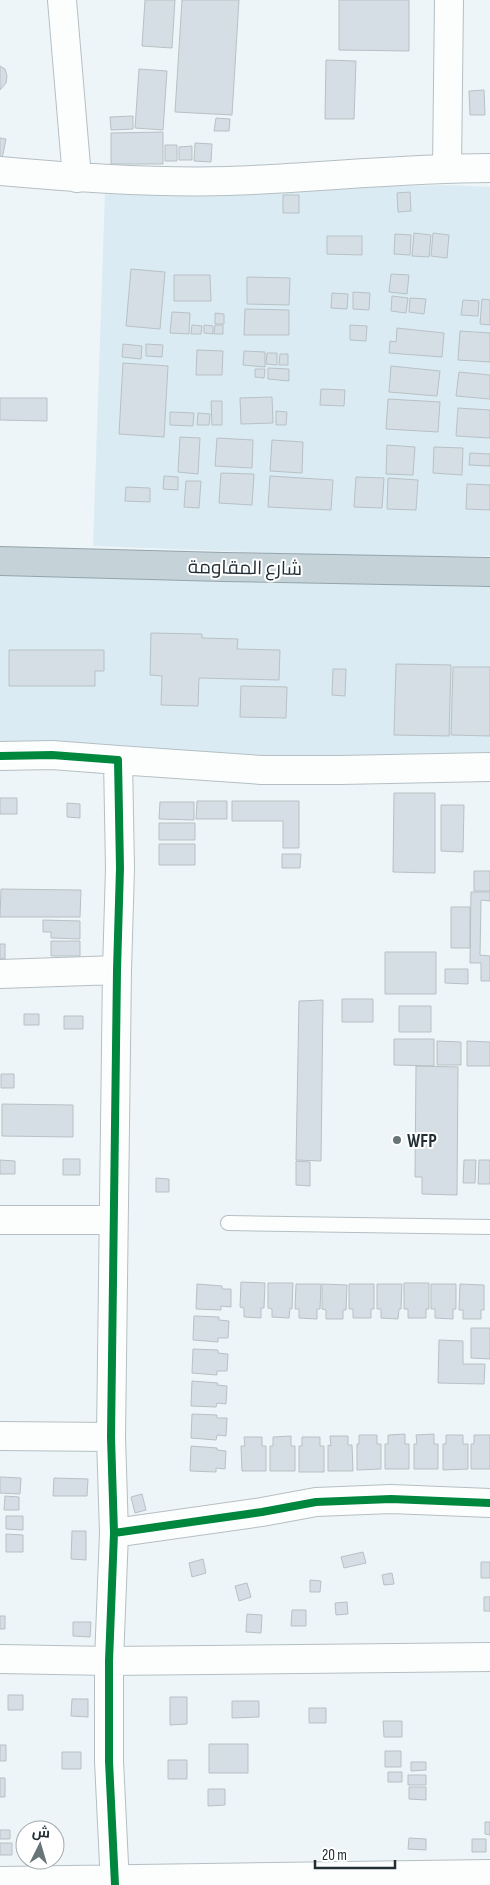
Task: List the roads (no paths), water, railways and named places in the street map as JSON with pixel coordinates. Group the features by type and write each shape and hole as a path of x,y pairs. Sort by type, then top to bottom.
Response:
{"highway":[{"name":"شارع المقاومة","path":"0,561 490,572"}],"street":[{"path":"62,0 77,178"},
{"path":"447,168 449,0"},
{"path":"0,171 149,182 294,179 447,168 490,168"},
{"path":"0,756 52,755 262,770 490,767"},
{"path":"115,1883 109,1761 109,1661 114,1533 111,1438 120,868 118,760"},
{"path":"0,974 117,970"},
{"path":"0,1220 113,1220"},
{"path":"0,1436 111,1438"},
{"path":"114,1533 262,1512 316,1502 391,1500 490,1503"},
{"path":"0,1659 109,1661 490,1657"},
{"path":"0,1881 115,1883 490,1874"}],"lane":[{"path":"228,1223 490,1227"}],"place":[{"name":"WFP","path":"397,1140"}]}
